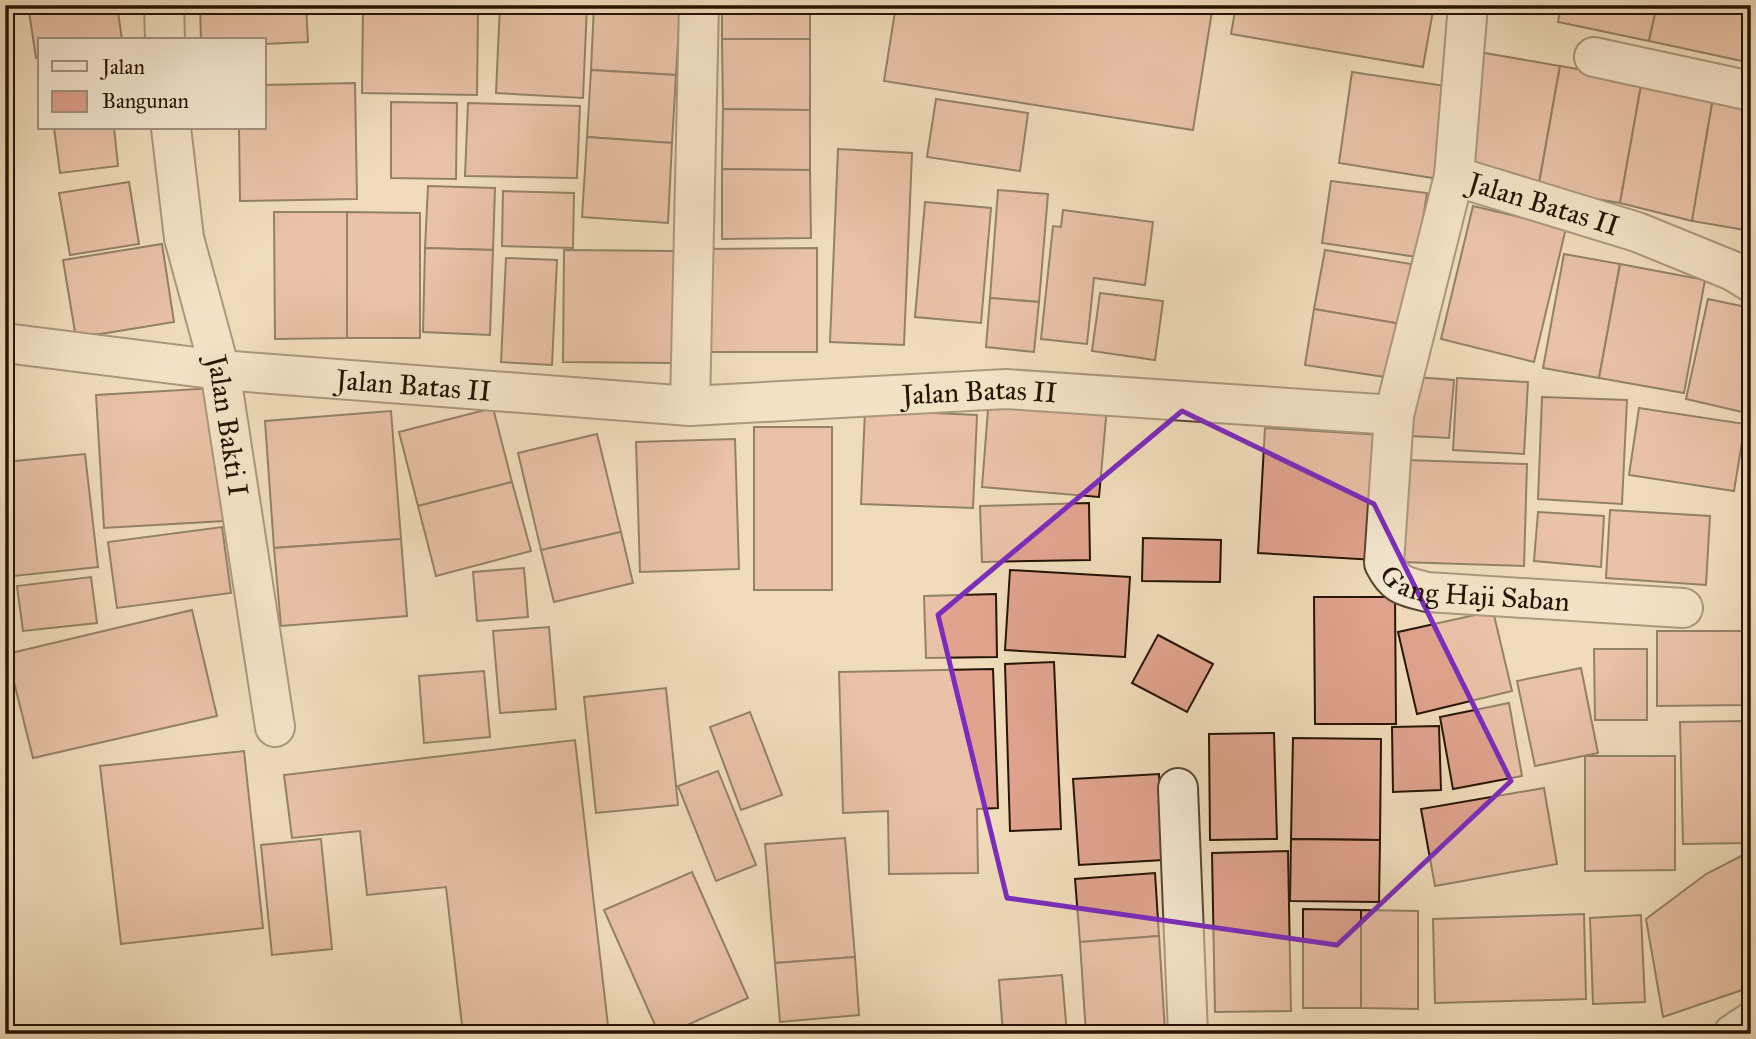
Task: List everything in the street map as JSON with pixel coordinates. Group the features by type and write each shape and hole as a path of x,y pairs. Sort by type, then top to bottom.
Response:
{"street":[{"path":"164,5 165,38"},
{"path":"690,406 699,5"},
{"path":"1454,176 1468,5"},
{"path":"1594,57 1751,91"},
{"name":"Jalan Bakti I","path":"171,130 184,238 220,370 275,727"},
{"name":"Jalan Batas II","path":"5,343 220,370 690,406 1006,389 1394,415 1454,176 1637,232 1734,271 1751,282"},
{"name":"Gang Haji Saban","path":"1394,415 1384,563 1391,578 1407,587 1427,592 1683,608"},
{"path":"1178,788 1188,1034"},
{"path":"1733,1034 1751,1021"}],"highlighted area":[{"path":"1182,411 1374,504 1511,781 1337,945 1007,898 938,615"}],"building":[{"path":"28,5 117,5 122,38 38,38 36,58"},
{"path":"200,5 306,5 308,42 266,44 266,38 201,38"},
{"path":"500,5 587,5 583,98 496,93"},
{"path":"594,5 680,10 676,75 591,70"},
{"path":"598,5 680,5 680,10"},
{"path":"722,5 810,5 810,39 722,39"},
{"path":"896,5 1213,5 1193,130 884,81"},
{"path":"1236,5 1434,5 1423,67 1231,34"},
{"path":"1561,5 1657,5 1649,41 1558,22"},
{"path":"1657,5 1751,5 1751,63 1649,41"},
{"path":"363,7 478,9 477,95 362,93"},
{"path":"722,39 810,39 810,110 723,109"},
{"path":"1479,52 1560,66 1538,189 1458,175"},
{"path":"1560,66 1642,80 1620,203 1538,189"},
{"path":"591,70 676,75 672,143 587,137"},
{"path":"1352,72 1452,87 1439,179 1339,163"},
{"path":"1642,80 1713,98 1692,221 1620,203"},
{"path":"355,83 357,199 240,201 239,130 266,130 266,85"},
{"path":"1713,98 1751,104 1751,231 1692,221"},
{"path":"936,99 1028,113 1020,171 927,157"},
{"path":"391,102 457,103 456,179 391,178"},
{"path":"468,103 580,106 577,178 465,176"},
{"path":"723,109 810,110 810,170 722,169"},
{"path":"54,130 114,130 118,166 60,173"},
{"path":"587,137 672,143 668,223 582,217"},
{"path":"838,149 912,153 904,345 830,342"},
{"path":"722,169 810,170 811,238 722,239"},
{"path":"1331,181 1427,193 1417,257 1322,243"},
{"path":"129,182 139,244 70,255 59,193"},
{"path":"428,186 495,188 493,250 425,248"},
{"path":"998,190 1048,194 1039,302 990,298"},
{"path":"503,191 574,193 573,248 502,246"},
{"path":"925,202 991,208 981,323 915,317"},
{"path":"1473,206 1566,228 1534,362 1441,339"},
{"path":"1063,210 1153,222 1145,285 1094,278 1087,344 1041,339 1053,226 1061,227"},
{"path":"274,212 347,212 347,338 275,339"},
{"path":"347,212 420,213 420,338 347,338"},
{"path":"162,244 174,322 76,338 63,260"},
{"path":"425,248 493,250 490,335 423,332"},
{"path":"817,248 817,352 701,352 700,249"},
{"path":"564,250 674,251 673,363 563,362"},
{"path":"1325,250 1411,264 1401,324 1314,309"},
{"path":"1564,254 1620,264 1599,378 1543,368"},
{"path":"506,258 557,260 552,365 501,362"},
{"path":"1620,264 1705,280 1684,393 1599,378"},
{"path":"1100,293 1163,301 1155,360 1092,351"},
{"path":"990,298 1039,302 1034,352 986,347"},
{"path":"1708,299 1751,308 1751,414 1686,399"},
{"path":"1314,309 1401,324 1392,378 1305,365"},
{"path":"1416,377 1454,380 1449,438 1412,436"},
{"path":"1457,378 1528,382 1524,454 1453,450"},
{"path":"216,388 224,521 104,528 96,395"},
{"path":"989,397 1107,406 1099,497 982,487"},
{"path":"1542,397 1627,400 1622,504 1538,499"},
{"path":"493,408 512,482 418,506 399,432"},
{"path":"1639,408 1745,424 1734,491 1629,475"},
{"path":"865,410 977,415 973,508 861,504"},
{"path":"391,411 401,539 274,548 265,421"},
{"path":"754,427 832,427 832,590 754,590"},
{"path":"1265,428 1383,435 1375,560 1258,553"},
{"path":"597,434 621,532 541,550 518,453"},
{"path":"735,439 739,569 640,572 636,442"},
{"path":"85,454 98,567 14,576 5,495 5,462"},
{"path":"1405,460 1527,464 1524,566 1401,562"},
{"path":"1751,464 1751,498 1743,497"},
{"path":"512,482 531,551 436,576 418,506"},
{"path":"1089,503 1090,560 982,562 980,506"},
{"path":"1610,510 1710,516 1706,585 1606,578"},
{"path":"1538,512 1604,516 1601,567 1534,561"},
{"path":"222,527 231,593 117,608 108,542"},
{"path":"621,532 633,583 554,602 541,550"},
{"path":"1143,538 1221,540 1220,582 1142,581"},
{"path":"401,539 407,616 281,626 274,548"},
{"path":"524,568 528,617 477,621 473,572"},
{"path":"1010,570 1130,577 1125,657 1005,650"},
{"path":"91,577 97,623 23,631 17,586"},
{"path":"996,594 997,657 926,658 924,596"},
{"path":"1314,597 1395,597 1396,724 1315,724"},
{"path":"192,610 217,716 33,758 7,654"},
{"path":"1493,611 1512,691 1417,714 1398,632"},
{"path":"549,627 556,709 500,713 493,631"},
{"path":"1657,631 1746,631 1746,705 1657,706"},
{"path":"1158,635 1213,664 1187,712 1132,683"},
{"path":"1594,649 1647,649 1647,720 1595,720"},
{"path":"1054,662 1061,829 1010,831 1005,664"},
{"path":"1581,668 1598,753 1535,766 1517,681"},
{"path":"993,669 998,808 977,809 978,873 889,874 888,811 843,813 839,672"},
{"path":"484,671 490,737 424,743 419,676"},
{"path":"666,688 678,805 596,813 584,697"},
{"path":"1509,703 1522,776 1453,789 1440,717"},
{"path":"750,712 782,795 741,810 710,727"},
{"path":"1745,721 1747,843 1683,844 1680,722"},
{"path":"1439,726 1441,790 1393,792 1392,727"},
{"path":"1274,733 1277,839 1210,840 1209,734"},
{"path":"1293,738 1381,739 1380,840 1291,839"},
{"path":"575,740 609,1034 463,1034 446,887 367,895 360,831 292,838 284,775"},
{"path":"244,751 263,928 121,944 100,766"},
{"path":"1585,756 1675,756 1675,870 1585,871"},
{"path":"718,771 756,865 716,881 678,786"},
{"path":"1159,774 1163,860 1079,865 1073,779"},
{"path":"1544,788 1557,864 1435,886 1421,809"},
{"path":"845,838 855,957 775,963 765,844"},
{"path":"321,839 332,949 272,955 261,845"},
{"path":"1291,839 1380,840 1379,902 1290,901"},
{"path":"1288,851 1291,1011 1215,1012 1212,853"},
{"path":"1751,851 1751,987 1663,1017 1646,919 1706,874"},
{"path":"692,872 748,998 667,1034 659,1034 604,910"},
{"path":"1155,873 1159,936 1080,942 1075,879"},
{"path":"5,902 14,950 5,952"},
{"path":"1303,909 1361,910 1361,1008 1303,1008"},
{"path":"1361,910 1418,911 1418,1009 1361,1008"},
{"path":"1584,914 1586,999 1435,1003 1433,919"},
{"path":"1641,915 1645,1002 1593,1004 1590,918"},
{"path":"1159,936 1165,1031 1086,1034 1080,942"},
{"path":"855,957 859,1015 780,1022 775,963"},
{"path":"1062,975 1067,1034 1003,1034 999,980"}]}
